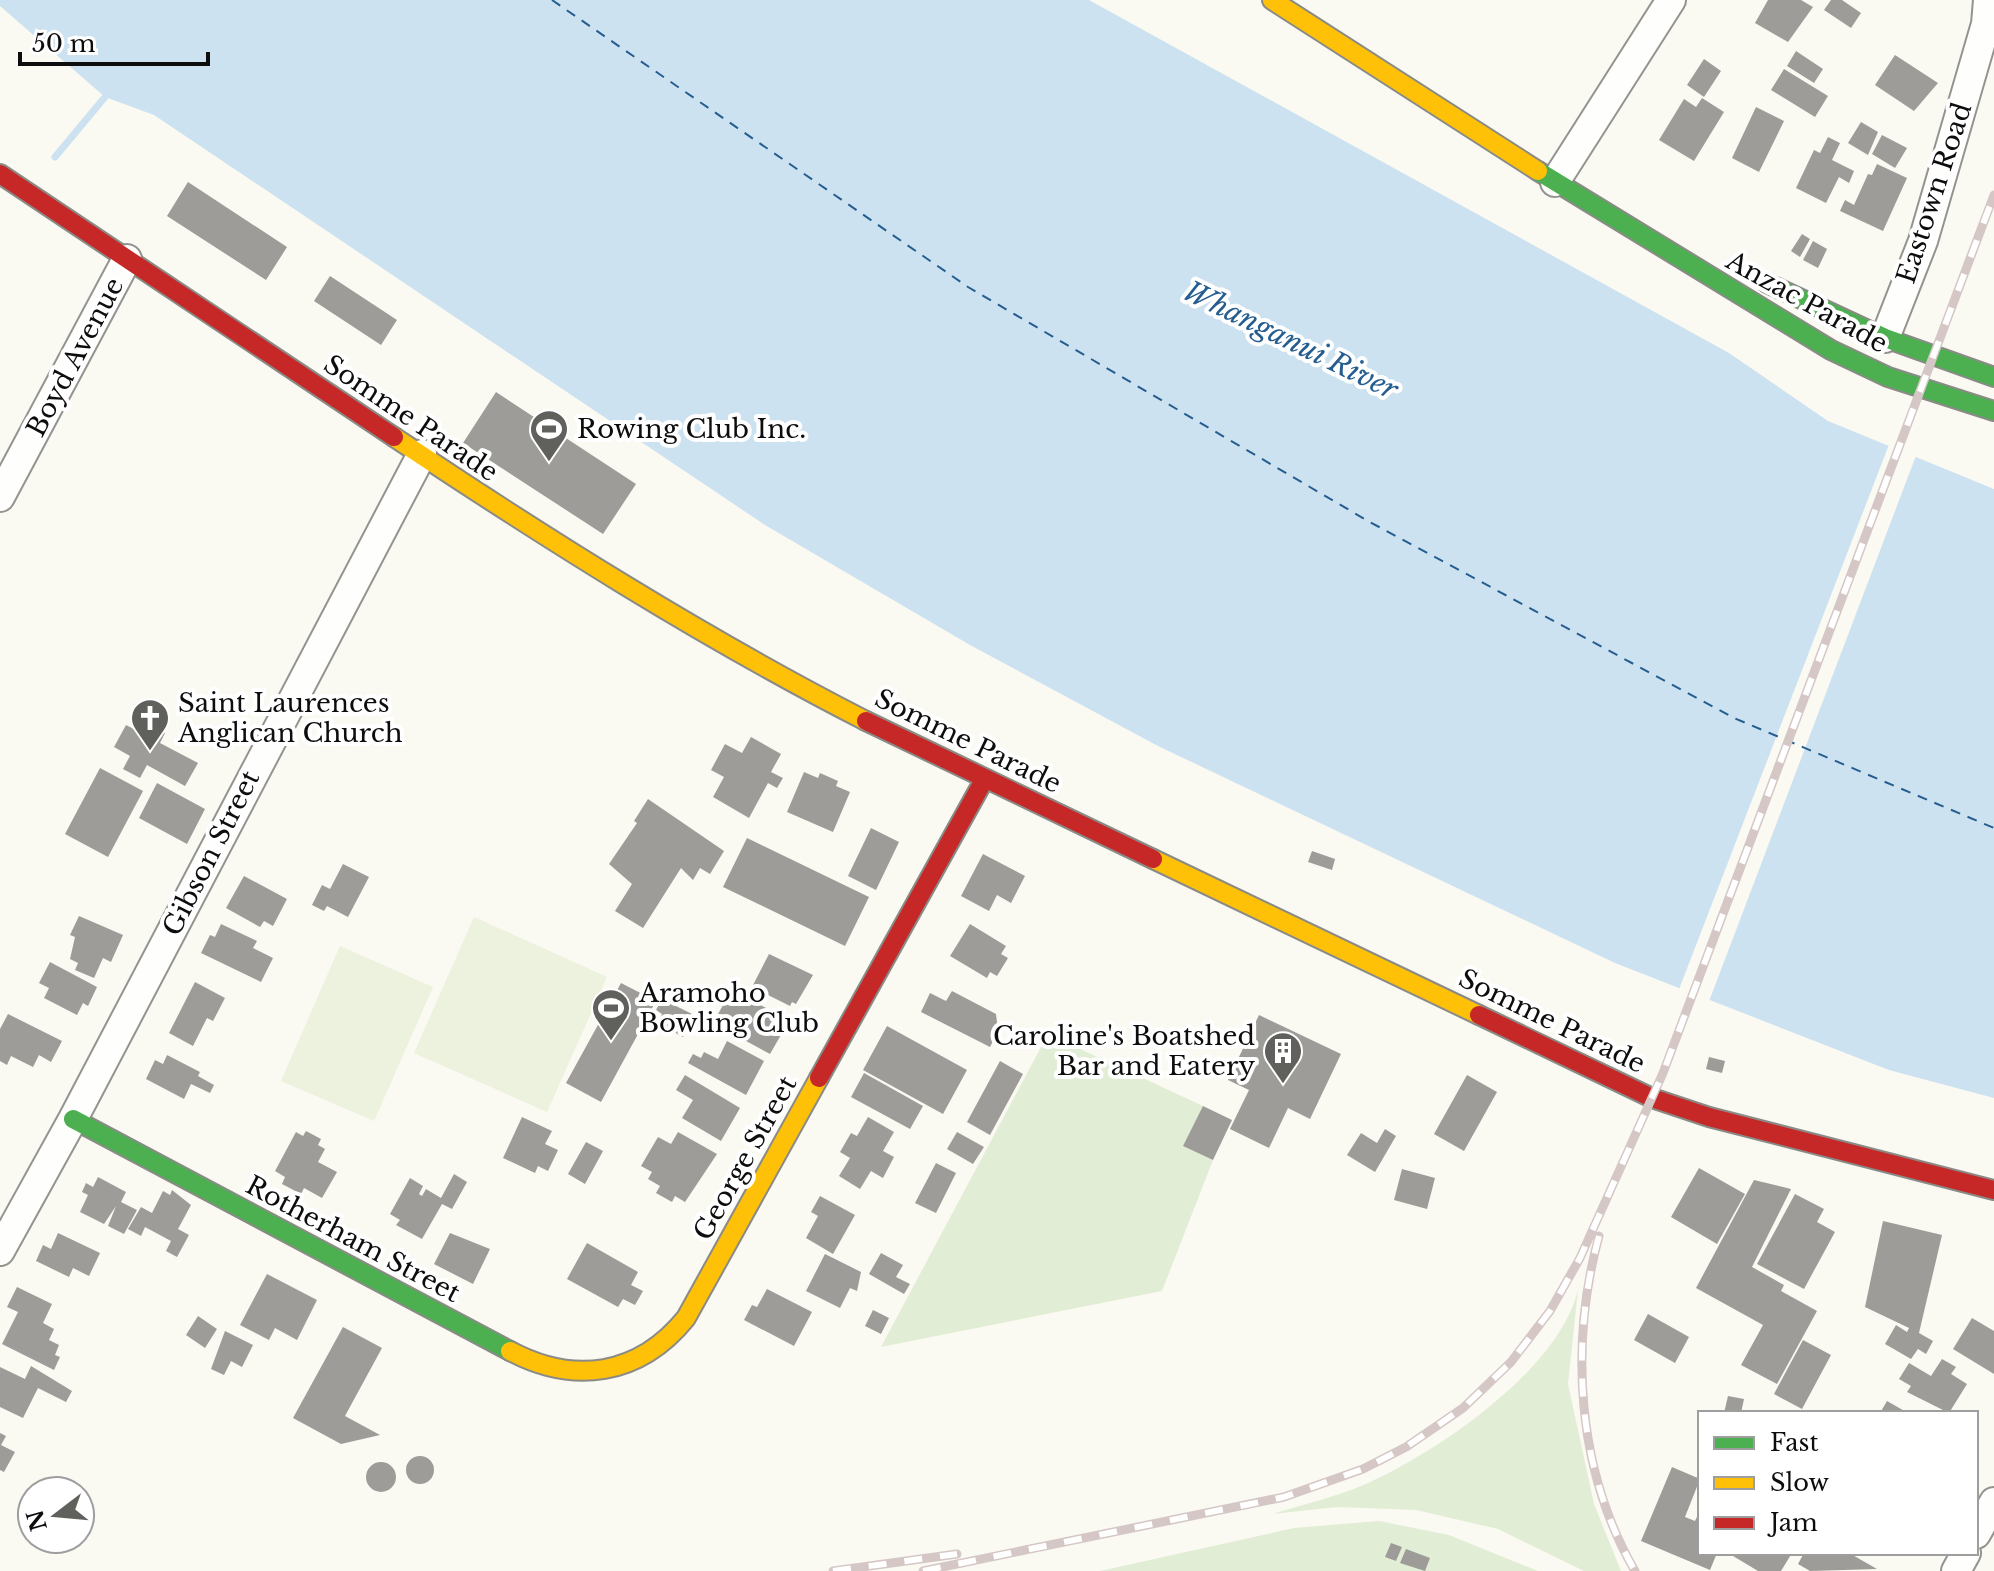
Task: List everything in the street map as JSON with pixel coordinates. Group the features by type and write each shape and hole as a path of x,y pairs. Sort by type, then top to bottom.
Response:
{"main road":[{"name":"Anzac Parade","path":"1272,0 1555,182 1608,211 1831,350 1888,377 1994,411"},
{"name":"Somme Parade","path":"0,174 616,582 743,655 984,780 1652,1098 1709,1117 1994,1190"},
{"name":"Anzac Parade","path":"1608,211 1728,265"},
{"name":"Anzac Parade","path":"1756,278 1885,338 1994,377"},
{"name":"George Street","path":"619,1365 659,1349 686,1318 984,780"},
{"name":"Rotherham Street","path":"73,1119 522,1359 560,1371 619,1365"}],"street":[{"path":"1555,182 1671,0"},
{"name":"Eastown Road","path":"1885,338 1923,241 1986,24 1988,0"},
{"name":"Boyd Avenue","path":"0,497 127,259"},
{"name":"Gibson Street","path":"0,1251 73,1119 422,454"},
{"path":"1978,1530 1994,1502"}],"green space":[{"path":"474,917 607,977 547,1112 414,1053"},
{"path":"340,946 433,987 374,1121 281,1081"},
{"path":"1048,1034 1203,1106 1184,1146 1213,1160 1162,1291 881,1347"},
{"path":"1578,1289 1568,1384 1594,1504 1621,1571 1584,1571 1498,1529 1416,1510 1337,1507 1273,1514 1366,1484 1395,1470 1460,1429 1493,1404 1548,1348 1567,1319"},
{"path":"1379,1521 1449,1535 1538,1571 1100,1571 1294,1528"}],"water":[{"name":"Whanganui River","path":"0,0 1089,0 1729,353 1828,421 1994,489 1994,1098 1889,1070 1615,963 1158,746 970,645 765,525 154,115 105,97 0,6"}],"pier":[{"path":"1890,442 1917,453 1708,1004 1678,992"}],"building":[{"path":"1768,0 1801,0 1813,7 1788,42 1755,23"},
{"path":"1831,0 1842,0 1861,13 1851,28 1824,10"},
{"path":"1796,51 1823,69 1814,83 1787,66"},
{"path":"1895,55 1938,83 1914,111 1875,85"},
{"path":"1704,59 1721,71 1704,97 1687,85"},
{"path":"1784,69 1828,96 1815,117 1771,90"},
{"path":"1702,98 1724,112 1694,161 1659,140 1684,99 1696,107"},
{"path":"1756,107 1784,121 1759,172 1732,158"},
{"path":"1861,122 1878,132 1868,155 1848,143"},
{"path":"1882,135 1907,148 1895,168 1872,154"},
{"path":"1828,137 1840,143 1832,160 1854,171 1849,183 1839,177 1826,203 1796,188 1814,150 1820,153"},
{"path":"1877,164 1907,178 1883,231 1840,211 1845,200 1854,205 1868,174 1872,175"},
{"path":"188,182 287,247 266,280 167,216"},
{"path":"1802,234 1810,239 1800,257 1791,251"},
{"path":"1813,241 1827,249 1818,268 1803,260"},
{"path":"330,276 397,320 381,345 314,301"},
{"name":"Rowing Club Inc.","path":"496,392 636,484 603,534 463,443"},
{"name":"Saint Laurences Anglican Church","path":"149,724 165,733 160,743 198,763 185,786 147,765 140,778 123,769 130,756 114,747 126,725 144,734"},
{"path":"751,737 781,754 771,772 783,778 777,788 768,783 749,818 713,797 724,777 711,770 725,744 742,753"},
{"path":"100,768 143,791 108,857 65,834"},
{"path":"804,772 818,778 820,773 838,781 836,786 850,792 833,832 787,812"},
{"path":"157,783 205,809 187,844 139,818"},
{"path":"648,799 724,851 710,874 700,868 693,880 681,868 643,928 615,911 632,884 609,864 637,823 634,821"},
{"path":"871,828 899,842 876,890 848,876"},
{"path":"747,838 869,897 845,946 723,887"},
{"path":"1312,851 1335,859 1332,870 1308,862"},
{"path":"983,854 1025,876 1011,903 997,895 989,911 961,896"},
{"path":"343,864 369,877 348,917 327,906 324,911 312,905 322,885 330,889"},
{"path":"244,876 287,899 273,926 264,921 260,927 226,908"},
{"path":"79,916 123,935 111,962 103,958 94,978 75,970 78,963 70,959 75,937 70,935"},
{"path":"221,924 257,941 253,948 273,958 261,982 201,953 210,935 215,937"},
{"path":"970,924 1006,946 1001,954 1008,958 997,976 990,972 987,978 950,956"},
{"path":"769,954 813,975 796,1004 792,1002 790,1006 752,987"},
{"path":"50,962 97,987 88,1006 83,1003 77,1015 44,998 49,988 39,983"},
{"path":"195,982 225,998 213,1021 207,1018 193,1046 169,1033"},
{"name":"Aramoho Bowling Club","path":"621,983 656,1001 601,1102 566,1083"},
{"path":"732,989 789,1021 770,1054 713,1023"},
{"path":"952,991 996,1014 998,1031 990,1047 921,1012 930,993 946,1001"},
{"path":"662,999 694,1015 683,1037 658,1023 662,1014 656,1010"},
{"path":"8,1014 62,1041 51,1062 39,1055 33,1067 11,1056 7,1065 0,1061 0,1029"},
{"name":"Caroline's Boatshed Bar and Eatery","path":"1259,1015 1341,1054 1310,1119 1288,1108 1269,1148 1230,1129 1249,1090 1228,1080"},
{"path":"887,1026 967,1070 943,1114 863,1070"},
{"path":"727,1041 764,1061 746,1095 688,1063 693,1054 701,1058 704,1052 718,1059"},
{"path":"167,1055 200,1072 198,1076 214,1085 210,1093 191,1084 184,1099 146,1079 155,1060 163,1064"},
{"path":"1709,1057 1725,1061 1722,1073 1706,1069"},
{"path":"1000,1061 1023,1074 990,1135 967,1122"},
{"path":"864,1073 923,1106 910,1129 851,1097"},
{"path":"685,1075 740,1108 721,1141 682,1118 693,1100 676,1090"},
{"path":"1467,1075 1497,1092 1464,1151 1434,1134"},
{"path":"1203,1106 1232,1120 1213,1160 1183,1146"},
{"path":"522,1117 552,1131 545,1144 558,1150 548,1171 538,1166 535,1173 503,1158"},
{"path":"868,1117 894,1132 883,1151 894,1157 883,1178 871,1171 860,1189 839,1176 850,1158 840,1152 851,1133 857,1136"},
{"path":"1385,1129 1396,1136 1375,1172 1347,1155 1361,1133 1377,1143"},
{"path":"306,1131 321,1139 318,1145 325,1149 318,1162 337,1172 322,1198 304,1188 301,1194 282,1184 285,1177 275,1171 296,1132 303,1136"},
{"path":"678,1132 717,1154 685,1202 675,1196 672,1202 656,1193 660,1186 648,1179 652,1172 641,1166 658,1137 671,1144"},
{"path":"957,1132 984,1147 973,1164 947,1149"},
{"path":"586,1142 603,1151 585,1184 568,1174"},
{"path":"936,1163 956,1173 936,1213 915,1203"},
{"path":"1699,1168 1745,1194 1717,1244 1671,1217"},
{"path":"1402,1169 1435,1178 1427,1209 1394,1200"},
{"path":"454,1174 467,1182 452,1209 442,1204 422,1239 396,1225 400,1220 390,1214 410,1178 423,1186 419,1194 422,1196 426,1189 441,1198"},
{"path":"98,1177 126,1192 121,1202 137,1210 124,1234 108,1226 116,1206 104,1224 80,1212 88,1195 82,1192 86,1183 93,1187"},
{"path":"1754,1180 1791,1189 1752,1267 1784,1285 1781,1291 1817,1311 1777,1384 1741,1365 1763,1325 1696,1288"},
{"path":"172,1190 191,1205 178,1229 189,1235 177,1257 166,1251 171,1241 145,1227 141,1236 128,1229 141,1207 152,1213 163,1191 170,1195"},
{"path":"1795,1194 1824,1209 1817,1222 1835,1232 1804,1289 1757,1264"},
{"path":"820,1196 855,1215 833,1254 806,1238 818,1216 811,1212"},
{"path":"1883,1221 1942,1235 1919,1333 1933,1341 1926,1354 1918,1349 1911,1359 1885,1344 1896,1325 1907,1332 1909,1328 1865,1307"},
{"path":"58,1233 100,1253 89,1276 73,1268 69,1277 36,1261 43,1245 51,1249"},
{"path":"450,1233 490,1249 473,1284 434,1264"},
{"path":"587,1243 638,1272 631,1285 643,1291 635,1305 623,1299 618,1307 567,1279"},
{"path":"881,1253 903,1265 896,1277 910,1284 904,1294 869,1274"},
{"path":"825,1254 861,1272 857,1291 850,1288 840,1308 806,1291"},
{"path":"267,1274 317,1300 297,1340 275,1328 269,1340 240,1325"},
{"path":"17,1287 52,1304 43,1323 54,1329 49,1340 59,1345 55,1355 60,1357 54,1370 2,1344 18,1312 7,1307"},
{"path":"767,1289 812,1312 794,1346 744,1320 752,1305 757,1307"},
{"path":"873,1310 889,1318 881,1334 865,1326"},
{"path":"1648,1314 1689,1337 1675,1363 1634,1340"},
{"path":"198,1316 217,1329 205,1348 186,1335"},
{"path":"1972,1318 1994,1331 1994,1374 1953,1349"},
{"path":"343,1327 382,1348 345,1416 380,1435 341,1444 293,1418"},
{"path":"225,1331 253,1345 242,1367 231,1361 224,1375 211,1369"},
{"path":"1803,1340 1831,1355 1802,1409 1774,1394"},
{"path":"1942,1359 1956,1367 1951,1374 1967,1384 1950,1411 1907,1392 1911,1386 1899,1379 1909,1363 1931,1376"},
{"path":"31,1366 72,1391 66,1402 38,1388 23,1418 0,1407 0,1367 25,1379"},
{"path":"1728,1396 1744,1399 1741,1411 1724,1411"},
{"path":"1887,1401 1904,1411 1881,1411"},
{"path":"0,1433 6,1436 1,1445 15,1452 4,1472 0,1470"},
{"path":"420,1456 430,1460 434,1470 430,1480 420,1484 410,1480 406,1470 410,1460"},
{"path":"381,1462 391,1467 396,1477 391,1487 381,1492 371,1487 366,1477 371,1467"},
{"path":"1672,1467 1698,1478 1685,1517 1695,1521 1698,1514 1698,1555 1716,1555 1710,1570 1641,1541"},
{"path":"1391,1543 1402,1547 1396,1561 1385,1557"},
{"path":"1406,1549 1430,1558 1425,1571 1400,1563"},
{"path":"1731,1555 1791,1555 1781,1571 1758,1571"},
{"path":"1803,1555 1852,1555 1877,1569 1810,1571 1798,1564"}],"waterway":[{"path":"55,157 105,97"}],"ferry route":[{"path":"552,0 968,287 1368,521 1734,718 1994,828"}],"railway":[{"path":"923,1571 1284,1497 1363,1469 1406,1447 1463,1408 1511,1362 1550,1311 1580,1258 1663,1073 1994,195"},
{"path":"1599,1236 1584,1321 1584,1407 1590,1450 1601,1492 1635,1571"},
{"path":"833,1571 957,1554"}],"traffic: fast":[{"path":"1538,171 1831,350 1888,377 1994,411"},
{"path":"1767,283 1885,338 1994,377"},
{"path":"73,1119 510,1351"}],"traffic: slow":[{"path":"1272,0 1538,171"},
{"path":"394,437 626,586 745,656 866,721"},
{"path":"1153,859 1479,1015"},
{"path":"510,1351 558,1368 581,1371 604,1369 627,1363 668,1337 686,1318 819,1078"}],"traffic: jam":[{"path":"0,174 394,437"},
{"path":"866,721 1153,859"},
{"path":"819,1078 984,780"},
{"path":"1479,1015 1652,1098 1709,1117 1994,1190"}],"place":[{"name":"Rowing Club Inc.","path":"549,463"},
{"name":"Saint Laurences Anglican Church","path":"150,752"},
{"name":"Aramoho Bowling Club","path":"611,1042"},
{"name":"Caroline's Boatshed Bar and Eatery","path":"1283,1085"}]}
